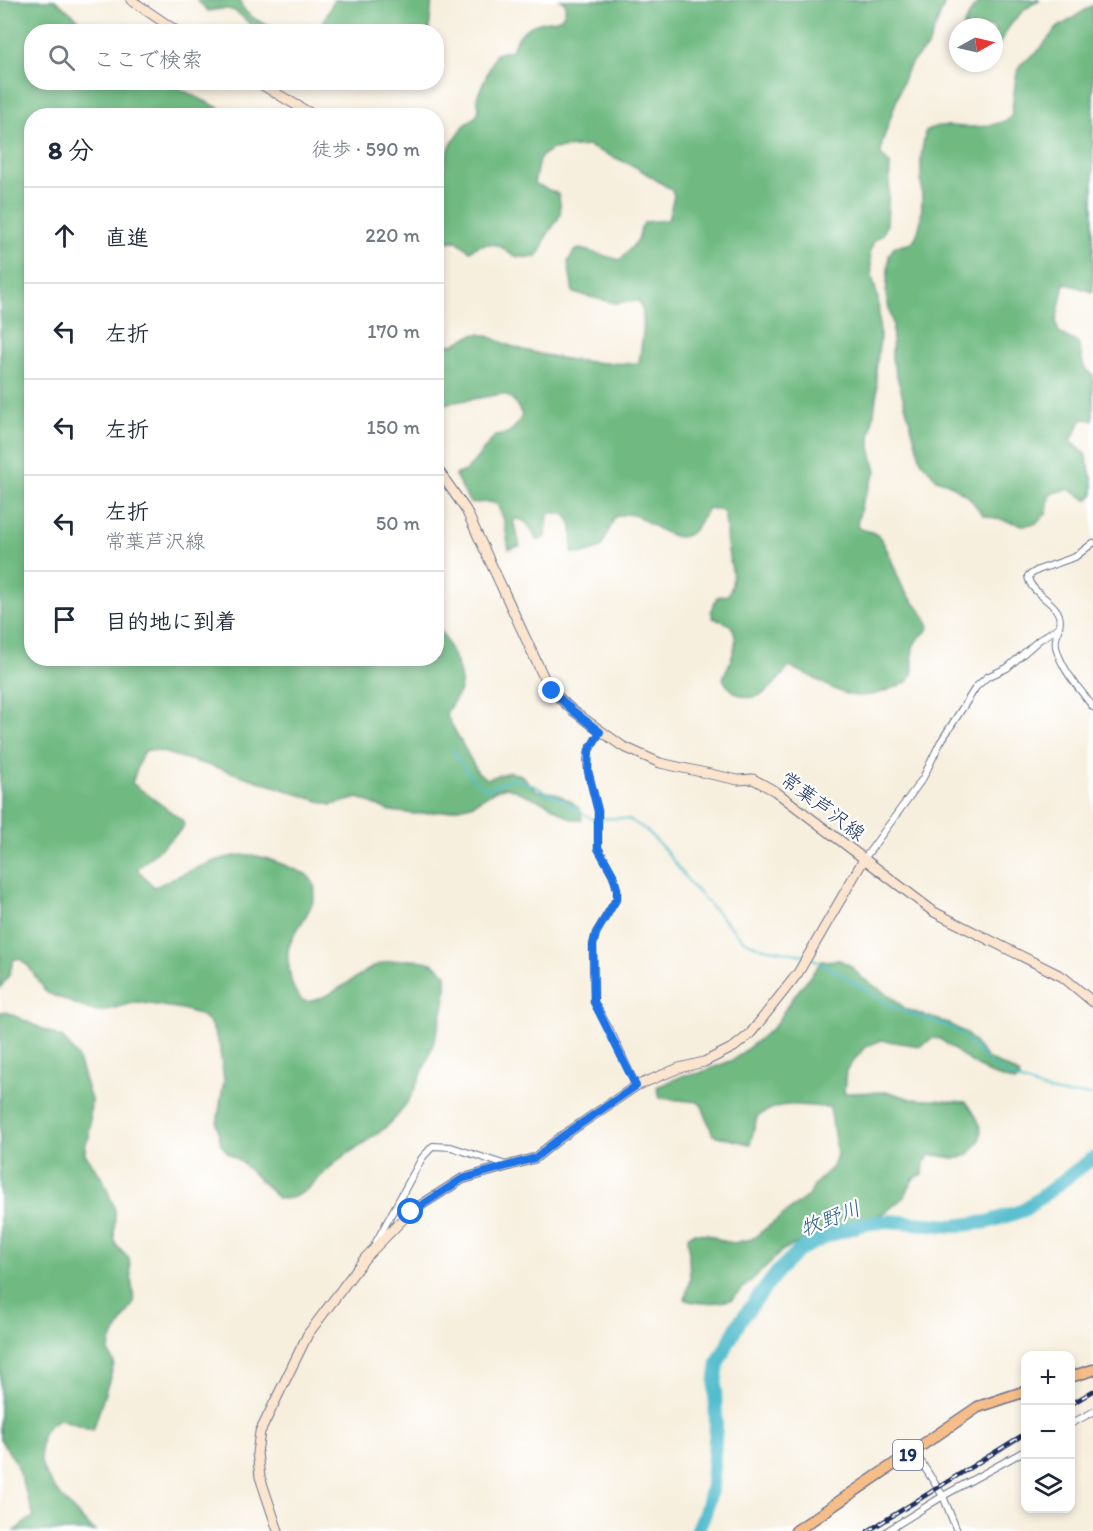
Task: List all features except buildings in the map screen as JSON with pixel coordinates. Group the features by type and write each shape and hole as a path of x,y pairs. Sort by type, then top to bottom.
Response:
{"main road":[{"path":"131,0 166,24"},
{"path":"271,90 301,108"},
{"name":"常葉芦沢線","path":"446,478 478,533 545,680 563,702 600,732 622,746 660,763 738,780 753,779 775,791 934,912 1063,976 1089,991 1093,1002"},
{"path":"278,1531 260,1477 257,1453 260,1432 308,1334 370,1252 411,1212 462,1179 535,1158 636,1086 704,1062 734,1047 750,1034 798,973 864,859"},
{"path":"1075,1376 1093,1370"},
{"name":"19","path":"796,1531 978,1407 1021,1393"}],"street":[{"path":"1093,543 1075,557 1038,570 1028,576 1029,583 1057,611 1061,622 1055,644 1060,659 1093,707"},
{"path":"864,859 923,778 940,743 976,687 987,677 1007,668 1039,640 1059,627"},
{"path":"600,732 589,750 588,771 598,811 598,848 613,875 617,898 596,933 593,945 594,1002 636,1086"},
{"path":"370,1252 422,1158 433,1146 451,1147 507,1165"},
{"path":"1075,1422 1093,1412"},
{"path":"914,1451 943,1496 957,1531"},
{"path":"887,1531 943,1496 1021,1453"}],"green space":[{"path":"0,0 55,0 85,24 24,24 24,90 182,90 219,108 24,108 24,666 444,666 444,638 461,679 459,693 446,714 478,773 487,779 509,772 521,775 537,791 554,793 571,801 580,809 582,820 571,819 546,803 507,787 496,790 471,805 447,811 415,814 390,811 359,798 331,805 222,769 158,751 147,750 142,754 132,783 182,820 184,825 137,869 154,887 218,860 245,855 263,857 282,864 306,874 313,883 315,892 313,902 290,942 288,951 291,981 301,999 316,1000 377,965 390,961 425,961 435,965 446,974 443,1008 432,1048 406,1104 383,1130 342,1158 309,1188 294,1197 278,1198 221,1145 217,1124 224,1080 219,1044 210,1023 201,1015 182,1009 137,1002 103,1011 90,1010 47,993 29,967 20,959 14,959 9,975 0,988"},
{"path":"197,0 240,0 250,16 265,24 250,24 231,10 208,11"},
{"path":"334,0 432,0 430,24 325,24"},
{"path":"560,0 946,0 928,46 912,62 906,72 882,143 881,155 890,164 887,224 883,234 874,241 870,251 872,276 878,299 880,339 876,371 877,393 870,438 876,472 862,502 857,525 860,529 874,533 881,539 903,588 925,616 929,627 914,644 911,677 904,683 872,695 858,696 836,690 789,667 766,692 759,696 752,698 744,696 728,686 723,678 735,645 734,632 731,626 713,618 711,610 717,597 728,595 732,582 723,511 708,508 694,530 683,536 674,536 664,532 635,516 625,514 615,517 601,548 584,554 572,553 570,522 563,514 552,512 548,515 545,537 537,541 525,522 518,519 513,520 520,546 509,549 504,520 497,504 470,503 455,475 467,470 495,436 512,430 522,415 512,399 502,394 444,404 444,343 453,345 468,336 479,334 514,347 560,358 592,362 639,363 643,315 639,301 615,303 573,293 568,262 574,251 580,249 620,260 638,240 645,222 668,220 674,196 672,190 636,167 588,146 552,149 543,155 539,160 534,183 558,194 560,212 536,257 515,256 499,246 490,244 481,245 470,251 457,241 444,242 446,158 450,146 464,126 477,115 479,109 477,97 496,54 512,50 517,38 530,27 562,17 566,4"},
{"path":"982,0 1040,0 1018,16 1003,37 1003,18 968,18 973,8"},
{"path":"1093,5 1093,292 1064,283 1056,322 1059,333 1078,343 1084,367 1093,375 1093,420 1082,419 1071,441 1085,454 1093,482 1093,495 1087,500 1069,489 1053,493 1049,496 1047,513 1035,524 1023,525 983,515 968,496 937,479 921,461 892,359 893,325 886,296 889,255 895,246 913,241 920,224 921,157 925,132 942,126 987,126 1003,122 1011,117 1016,77 1020,65 1038,51 1057,28"},
{"path":"839,960 850,965 862,978 896,1000 905,1009 945,1022 966,1033 987,1058 1019,1074 1020,1079 1014,1082 990,1074 940,1039 934,1038 920,1046 881,1040 865,1047 846,1070 844,1093 889,1092 911,1099 966,1102 974,1112 981,1130 978,1142 971,1151 961,1157 930,1155 924,1163 923,1174 913,1179 905,1196 887,1211 867,1221 834,1227 783,1250 731,1300 702,1303 685,1299 690,1279 688,1236 694,1233 707,1234 734,1243 752,1239 809,1195 815,1184 833,1167 837,1154 830,1107 784,1105 775,1107 757,1117 750,1144 713,1135 702,1106 698,1102 660,1098 657,1087 685,1075 697,1074 733,1060 774,1027 791,1000 822,961"},
{"path":"0,1012 6,1012 63,1038 77,1056 91,1100 89,1138 85,1143 85,1154 103,1179 115,1210 114,1239 116,1245 129,1259 134,1302 110,1342 109,1353 114,1363 93,1430 60,1419 45,1430 41,1442 41,1461 48,1479 80,1518 95,1531 14,1531 34,1516 15,1461 0,1439"}],"waterway":[{"path":"452,749 467,772 487,789 511,779 524,781 561,799 592,819 630,820 646,830 665,850 692,886 743,940 759,947 804,955"},
{"path":"809,957 896,1008 956,1031 988,1062 1008,1075 1057,1093 1093,1095"},
{"name":"牧野川","path":"697,1531 705,1513 712,1486 716,1424 715,1386 718,1362 740,1321 779,1270 801,1249 830,1235 863,1224 888,1221 953,1226 988,1222 1024,1210 1093,1158"}],"railway":[{"path":"1075,1402 1093,1391"},
{"path":"868,1531 1021,1436"}],"route":[{"path":"411,1212 462,1179 535,1158 636,1086 594,1002 593,945 601,922 617,898 613,875 598,848 598,811 588,771 589,750 600,732 552,691"}]}
